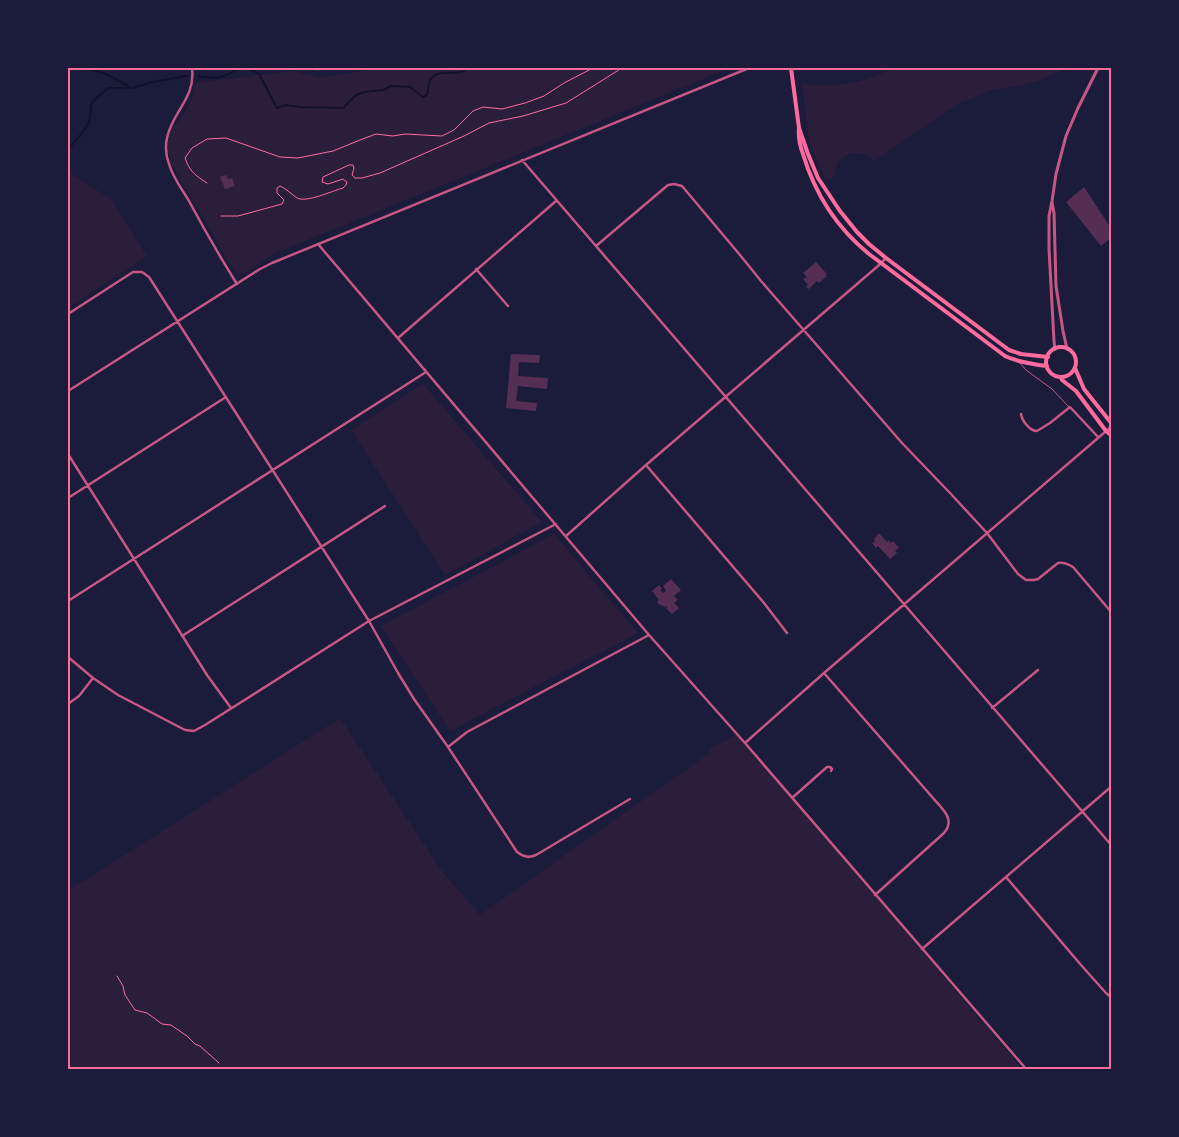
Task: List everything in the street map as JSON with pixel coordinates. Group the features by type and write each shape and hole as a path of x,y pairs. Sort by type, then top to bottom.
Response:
{"highway":[{"path":"791,68 800,128 816,174 835,205 866,242 1009,350 1021,354 1048,357"},
{"path":"800,128 801,149 819,194 835,219 849,236 881,263 1002,354 1018,361 1047,366"},
{"path":"1075,368 1069,375 1055,376 1047,366 1048,357 1055,349 1068,349 1072,352 1075,357 1075,368 1084,389 1112,425"},
{"path":"1061,377 1062,380 1074,389 1106,431 1112,436"}],"street":[{"path":"192,68 190,92 170,127 167,138 168,162 201,224 237,284"},
{"path":"308,68 332,68"},
{"path":"68,391 272,262 749,68"},
{"path":"1055,349 1049,216 1056,174 1066,136 1098,68"},
{"path":"522,160 1112,846"},
{"path":"596,246 665,188 672,184 678,184 803,331 902,443 987,533 1022,578 1034,580 1042,576 1054,565 1062,562 1066,563 1073,567 1112,613"},
{"path":"398,338 556,200"},
{"path":"1052,201 1056,286 1068,349"},
{"path":"318,244 650,635 1027,1070"},
{"path":"566,536 646,464 886,258"},
{"path":"476,269 508,306"},
{"path":"68,314 133,272 142,272 148,277 322,546 369,621 414,699 517,852 526,857 536,855 630,799"},
{"path":"68,602 427,372"},
{"path":"68,498 226,397"},
{"path":"1021,414 1031,429 1037,431 1070,407 1098,437"},
{"path":"745,743 1112,425"},
{"path":"68,454 207,675 231,708"},
{"path":"646,464 764,603 787,633"},
{"path":"182,636 385,506"},
{"path":"68,657 93,678 118,695 177,726 190,731 198,729 369,621 556,524"},
{"path":"448,747 467,732 650,635"},
{"path":"992,708 1038,670"},
{"path":"824,673 932,798 949,821 948,828 944,833 875,894"},
{"path":"68,704 79,696 93,678"},
{"path":"792,798 827,768 832,769 831,771"},
{"path":"922,949 1112,786"},
{"path":"1006,876 1081,965 1112,998"}],"lane":[{"path":"1018,361 1024,369 1052,389 1070,407"}],"path":[{"path":"207,183 189,168 186,158 192,148 207,140 226,138 280,157 298,158 333,151 376,134 442,136 454,130 473,111 483,107 502,108 525,104 544,96 593,68"},
{"path":"221,216 238,216 282,204 284,200 277,193 277,188 280,186 284,187 298,199 307,199 343,188 347,182 343,179 328,184 322,182 324,177 349,165 353,165 352,175 355,178 380,173 489,123 524,116 566,102 622,68"},
{"path":"116,976 123,986 124,996 135,1010 147,1014 162,1024 170,1025 200,1046 219,1063"}],"shaded area":[{"path":"378,68 730,68 271,255 245,273 239,274 235,272 171,164 167,144 173,126 185,113 194,92 195,83 294,71 321,78"},
{"path":"892,68 1067,68 1041,80 991,90 956,105 874,161 867,156 856,153 845,156 839,161 831,179 825,178 809,141 802,84 848,84 870,78"},
{"path":"68,172 111,199 147,256 68,308"},
{"path":"423,384 542,522 445,575 351,430"},
{"path":"554,534 638,633 450,731 381,626"},
{"path":"340,718 442,871 480,915 711,752 709,749 737,734 1022,1069 68,1070 68,891"}],"building":[{"path":"226,175 228,179 232,178 235,186 225,189 220,177"},
{"path":"1084,187 1112,230 1112,237 1101,246 1066,202"},
{"path":"816,262 827,276 819,283 817,281 809,289 803,279 807,277 803,273"},
{"path":"511,354 540,355 539,363 519,362 518,376 548,378 547,389 518,386 516,401 537,403 536,411 506,408"},
{"path":"879,533 887,542 889,540 891,543 893,541 899,548 895,551 897,553 890,559 878,546 876,548 872,543"},
{"path":"671,579 681,590 674,596 678,600 674,603 679,608 672,614 666,608 668,607 661,606 657,602 659,600 652,591 659,585 663,593 666,591 663,586"}],"waterway":[{"path":"87,68 106,74 130,87"},
{"path":"198,76 220,77 239,68"},
{"path":"247,68 259,74 277,108 286,105 343,108 356,95 383,90 391,86 410,87 423,97 427,95 429,83 434,75 464,71 468,68"},
{"path":"68,149 89,123 92,102 108,88 132,88 187,76"}]}
